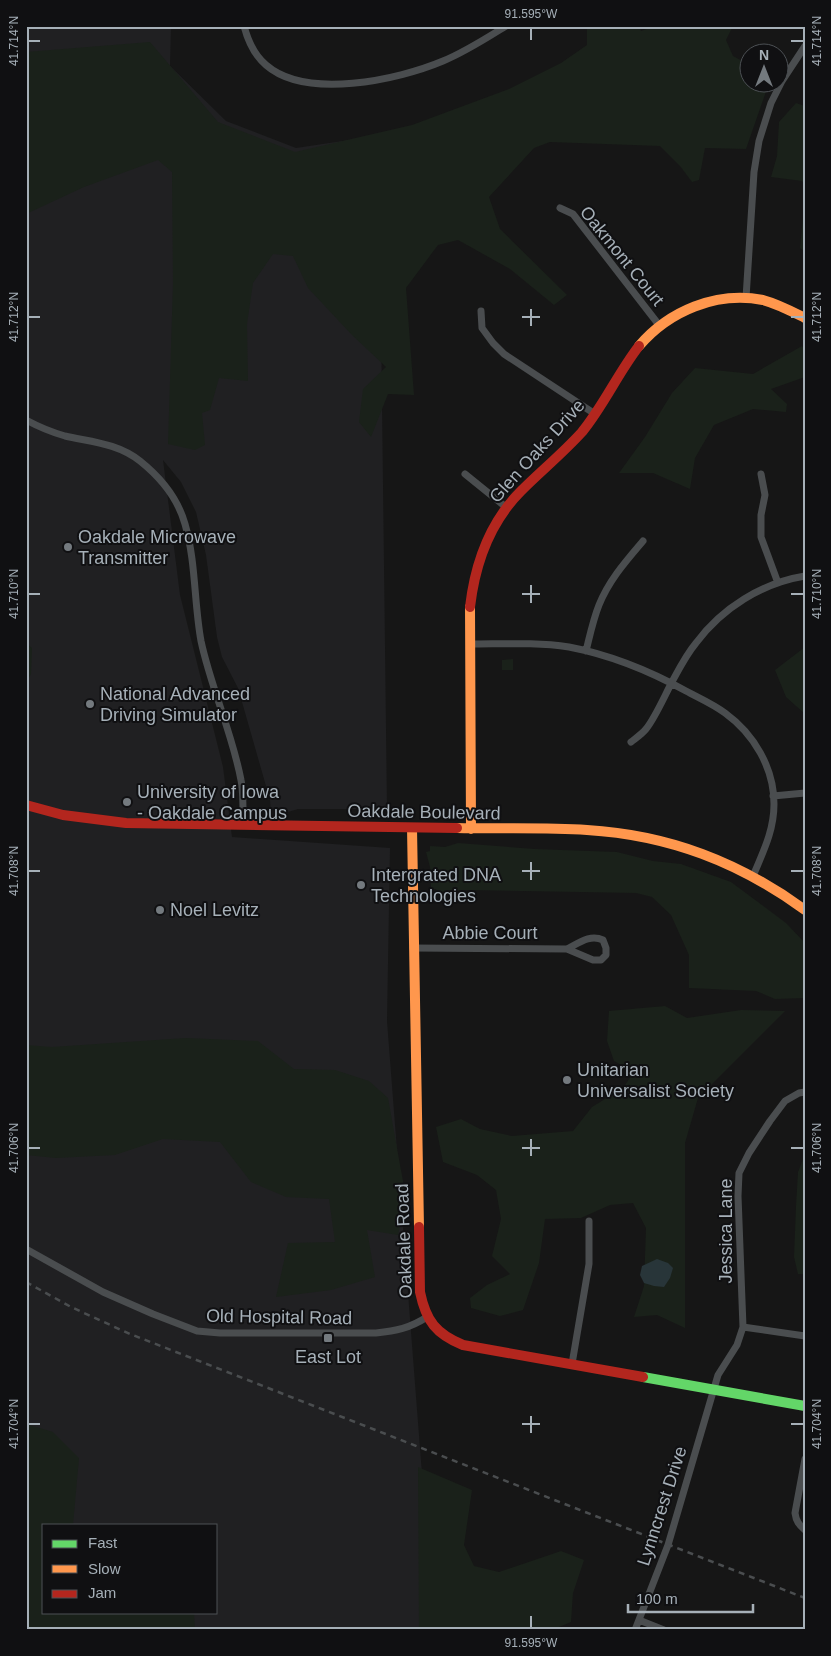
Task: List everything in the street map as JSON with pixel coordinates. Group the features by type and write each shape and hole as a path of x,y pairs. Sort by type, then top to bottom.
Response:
{"street":[{"path":"244,26 251,46 267,66 288,78 318,84 350,83 421,70 479,44 506,26"},
{"path":"746,298 754,172 759,141 765,119 779,87 805,46"},
{"name":"Oakmont Court","path":"560,208 573,214 659,325"},
{"name":"Glen Oaks Drive","path":"471,829 470,607 475,571 488,537 507,508 520,493 569,445 594,414 639,346 659,325 684,310 700,304 717,300 746,298 771,302 805,318"},
{"path":"481,311 482,328 504,354 594,414"},
{"path":"26,420 45,430 107,444 125,451 154,473 166,486 177,505 185,524 189,542 201,640 242,781 244,825"},
{"path":"465,474 507,508"},
{"path":"761,474 765,495 760,521 762,536 778,583"},
{"path":"586,651 593,621 606,589 643,540"},
{"path":"631,742 646,729 696,642 718,618 746,598 778,583 805,576"},
{"path":"470,644 532,644 586,651 635,666 724,712 746,732 763,758 773,796 771,832 753,876"},
{"path":"773,796 805,793"},
{"name":"Oakdale Boulevard","path":"26,805 71,817 126,823 586,830 641,836 692,850 728,864 753,876 805,910"},
{"name":"Oakdale Road","path":"412,828 420,1292 422,1304 433,1327 451,1341 463,1345 805,1406"},
{"name":"Abbie Court","path":"413,948 567,949 593,960 601,960 606,955 603,940 596,937 589,938 567,949"},
{"name":"Jessica Lane","path":"714,1390 718,1375 736,1345 744,1327 738,1196 739,1173 749,1152 785,1101 799,1093 805,1092"},
{"path":"572,1364 589,1264 589,1221"},
{"name":"Old Hospital Road","path":"26,1249 103,1292 152,1314 197,1331 220,1333 376,1333 414,1326 427,1317"},
{"path":"744,1327 805,1336"},
{"name":"Lynncrest Drive","path":"635,1630 668,1545 714,1390"},
{"path":"805,1459 795,1513 796,1520 805,1530"},
{"path":"639,1620 664,1630"}],"shaded area":[{"name":"University of Iowa - Oakdale Campus","path":"26,26 171,26 170,66 226,121 296,148 383,135 381,321 387,809 298,809 278,815 271,815 270,800 238,688 222,657 217,637 206,555 196,512 181,482 163,460 180,595 223,767 232,837 390,848 387,1021 422,1474 424,1630 26,1630"},
{"path":"587,26 639,26 641,31 655,26 733,26 726,40 733,56 738,59 738,92 766,92 746,149 705,148 699,180 692,182 680,166 660,146 550,142 534,148 489,197 500,229 567,295 554,305 510,269 458,240 438,245 406,288 414,395 388,394 371,437 359,422 363,389 386,367 352,335 308,288 293,256 273,254 253,283 247,324 248,381 219,378 210,410 202,413 205,445 195,450 168,444 173,283 172,172 158,160 84,187 26,214 26,52 150,42 218,122 295,152 412,125 509,89 561,63 587,45"},
{"path":"796,103 805,106 805,186 802,181 771,177 777,156 779,122"},
{"path":"805,196 805,252 800,248"},
{"path":"802,346 805,351 805,377 771,389 787,404 786,412 753,409 714,425 695,458 690,489 653,473 619,473 645,437 672,393 695,368 753,374"},
{"path":"26,643 32,648 31,674 26,683"},
{"path":"805,647 805,714 786,697 775,670"},
{"path":"513,659 513,670 502,670 502,660"},
{"path":"458,843 535,849 617,852 653,861 681,864 731,882 786,923 805,943 805,998 775,999 756,991 689,988 689,955 671,915 652,897 636,893 465,890 437,893 436,889 431,889 430,867 426,852 430,851 430,846 445,847"},
{"path":"665,1006 687,1018 741,1010 785,1011 698,1098 685,1143 685,1328 657,1315 634,1317 644,1286 646,1228 633,1203 610,1205 581,1218 545,1219 539,1263 523,1310 500,1316 471,1308 470,1298 487,1285 510,1274 492,1256 501,1219 496,1190 477,1175 443,1162 436,1127 461,1119 480,1129 512,1136 573,1131 592,1107 623,1088 634,1072 614,1061 607,1041 609,1011"},
{"path":"186,1038 258,1041 294,1069 335,1070 369,1081 388,1098 406,1198 398,1235 367,1230 375,1277 331,1290 276,1297 288,1243 335,1242 329,1199 286,1197 251,1182 220,1142 163,1139 115,1155 56,1158 26,1155 26,1045 52,1047"},
{"path":"805,1154 805,1274 798,1274 794,1257 796,1206 798,1172"},
{"path":"657,1259 668,1263 673,1268 670,1278 664,1287 644,1283 640,1275 642,1266"},
{"path":"26,1424 53,1432 79,1458 73,1524 42,1524 42,1614 194,1614 195,1630 26,1630"},
{"path":"418,1467 472,1490 464,1545 474,1566 499,1572 561,1551 584,1560 573,1593 571,1622 552,1630 419,1630"}],"railway":[{"path":"26,1282 71,1307 130,1334 805,1598"}],"traffic: fast":[{"path":"643,1377 805,1406"}],"traffic: slow":[{"path":"639,346 664,323 679,314 695,306 728,298 763,300 805,318"},
{"path":"470,607 471,829"},
{"path":"412,828 419,1227"},
{"path":"457,828 571,829 617,833 646,838 675,845 729,865 755,878 805,910"}],"traffic: jam":[{"path":"470,607 480,560 501,516 521,491 582,432 639,346"},
{"path":"26,805 63,815 126,823 457,828"},
{"path":"419,1227 420,1292 422,1302 429,1319 446,1336 463,1345 643,1377"}],"place":[{"name":"Oakdale Microwave Transmitter","path":"68,547"},
{"name":"National Advanced Driving Simulator","path":"90,704"},
{"name":"University of Iowa - Oakdale Campus","path":"127,802"},
{"name":"Intergrated DNA Technologies","path":"361,885"},
{"name":"Noel Levitz","path":"160,910"},
{"name":"Unitarian Universalist Society","path":"567,1080"},
{"name":"East Lot","path":"328,1338"}]}
